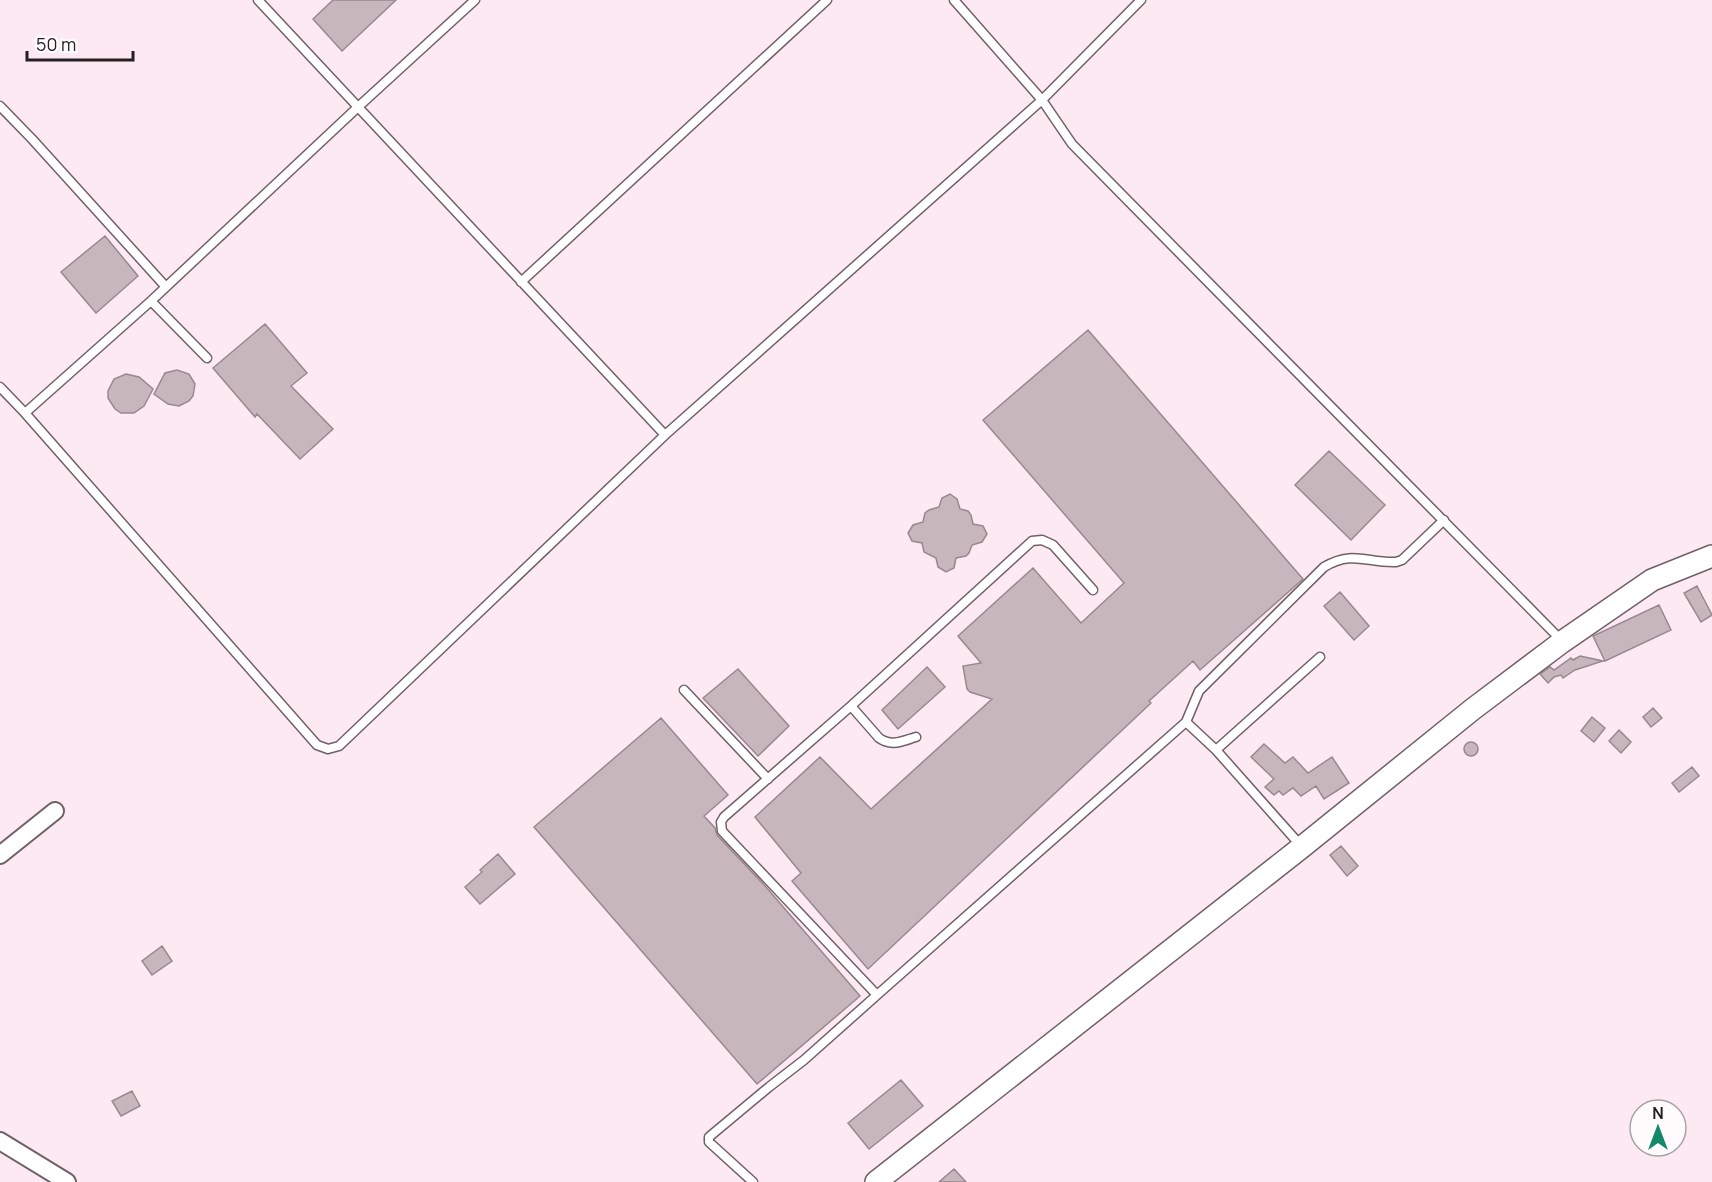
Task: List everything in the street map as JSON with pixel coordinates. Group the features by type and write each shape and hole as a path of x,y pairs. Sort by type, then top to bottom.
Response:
{"street":[{"path":"876,1182 1302,847 1473,709 1562,642 1652,580 1712,556"},
{"path":"0,855 55,811"},
{"path":"0,1141 67,1182"}],"lane":[{"path":"258,0 665,435"},
{"path":"25,413 151,301 475,0"},
{"path":"521,282 827,0"},
{"path":"954,0 1042,100 1072,144 1562,642"},
{"path":"0,387 317,745 328,749 339,746 665,435 1042,100 1141,0"},
{"path":"0,106 166,287"},
{"path":"151,301 207,358"},
{"path":"753,1182 710,1142 710,1137 804,1060 1186,722 1199,692 1324,567 1334,561 1349,557 1396,562 1402,560 1444,520"},
{"path":"877,995 722,831 721,822 1032,540 1042,540 1053,545 1092,590"},
{"path":"1216,750 1320,657"},
{"path":"684,690 768,779"},
{"path":"851,706 884,742 892,744 916,736"},
{"path":"1186,722 1216,750 1302,847"}],"building":[{"path":"333,0 396,0 342,51 313,19"},
{"path":"105,236 138,276 96,313 61,272"},
{"path":"265,324 307,373 291,386 333,429 300,459 257,414 255,417 213,368"},
{"path":"1088,330 1303,579 1200,670 1193,661 868,969 792,881 801,873 755,817 820,757 871,809 992,699 967,689 963,666 981,663 958,636 1033,568 1081,623 1124,583 983,420"},
{"path":"177,370 189,374 195,384 193,396 179,406 168,404 154,394 165,373"},
{"path":"126,374 139,377 153,389 144,406 134,413 121,413 115,409 108,398 108,391 114,379"},
{"path":"1329,451 1385,505 1351,540 1295,485"},
{"path":"950,494 957,499 960,509 968,511 973,524 983,526 987,534 982,542 972,545 966,556 956,558 954,568 946,572 938,567 936,558 924,552 922,543 912,541 908,533 913,525 923,522 925,513 939,507 942,498"},
{"path":"1697,586 1712,615 1701,622 1684,593"},
{"path":"1340,592 1369,626 1354,640 1324,606"},
{"path":"1659,605 1671,630 1605,661 1593,636"},
{"path":"1580,656 1603,661 1575,670 1563,678 1561,675 1554,677 1548,683 1540,674 1550,667 1554,670 1571,658 1573,660"},
{"path":"927,667 945,687 898,729 882,710"},
{"path":"738,669 789,726 758,756 703,698"},
{"path":"1653,708 1662,718 1651,727 1643,717"},
{"path":"1592,717 1605,728 1594,742 1581,731"},
{"path":"661,718 728,795 704,816 715,828 717,835 766,887 860,996 757,1084 534,827"},
{"path":"1619,730 1631,742 1621,753 1609,741"},
{"path":"1468,742 1474,742 1478,749 1474,756 1468,756 1464,752 1464,746"},
{"path":"1264,744 1285,763 1293,757 1308,773 1332,757 1349,783 1324,799 1316,786 1301,796 1293,788 1283,795 1279,791 1274,795 1265,787 1274,779 1251,757"},
{"path":"1692,767 1699,776 1679,792 1672,783"},
{"path":"1341,846 1358,866 1347,876 1330,855"},
{"path":"498,854 515,874 480,904 465,887"},
{"path":"162,946 172,961 152,975 142,961"},
{"path":"901,1080 923,1106 869,1149 848,1123"},
{"path":"132,1091 140,1106 121,1116 112,1101"},
{"path":"954,1169 966,1182 939,1182"}]}
